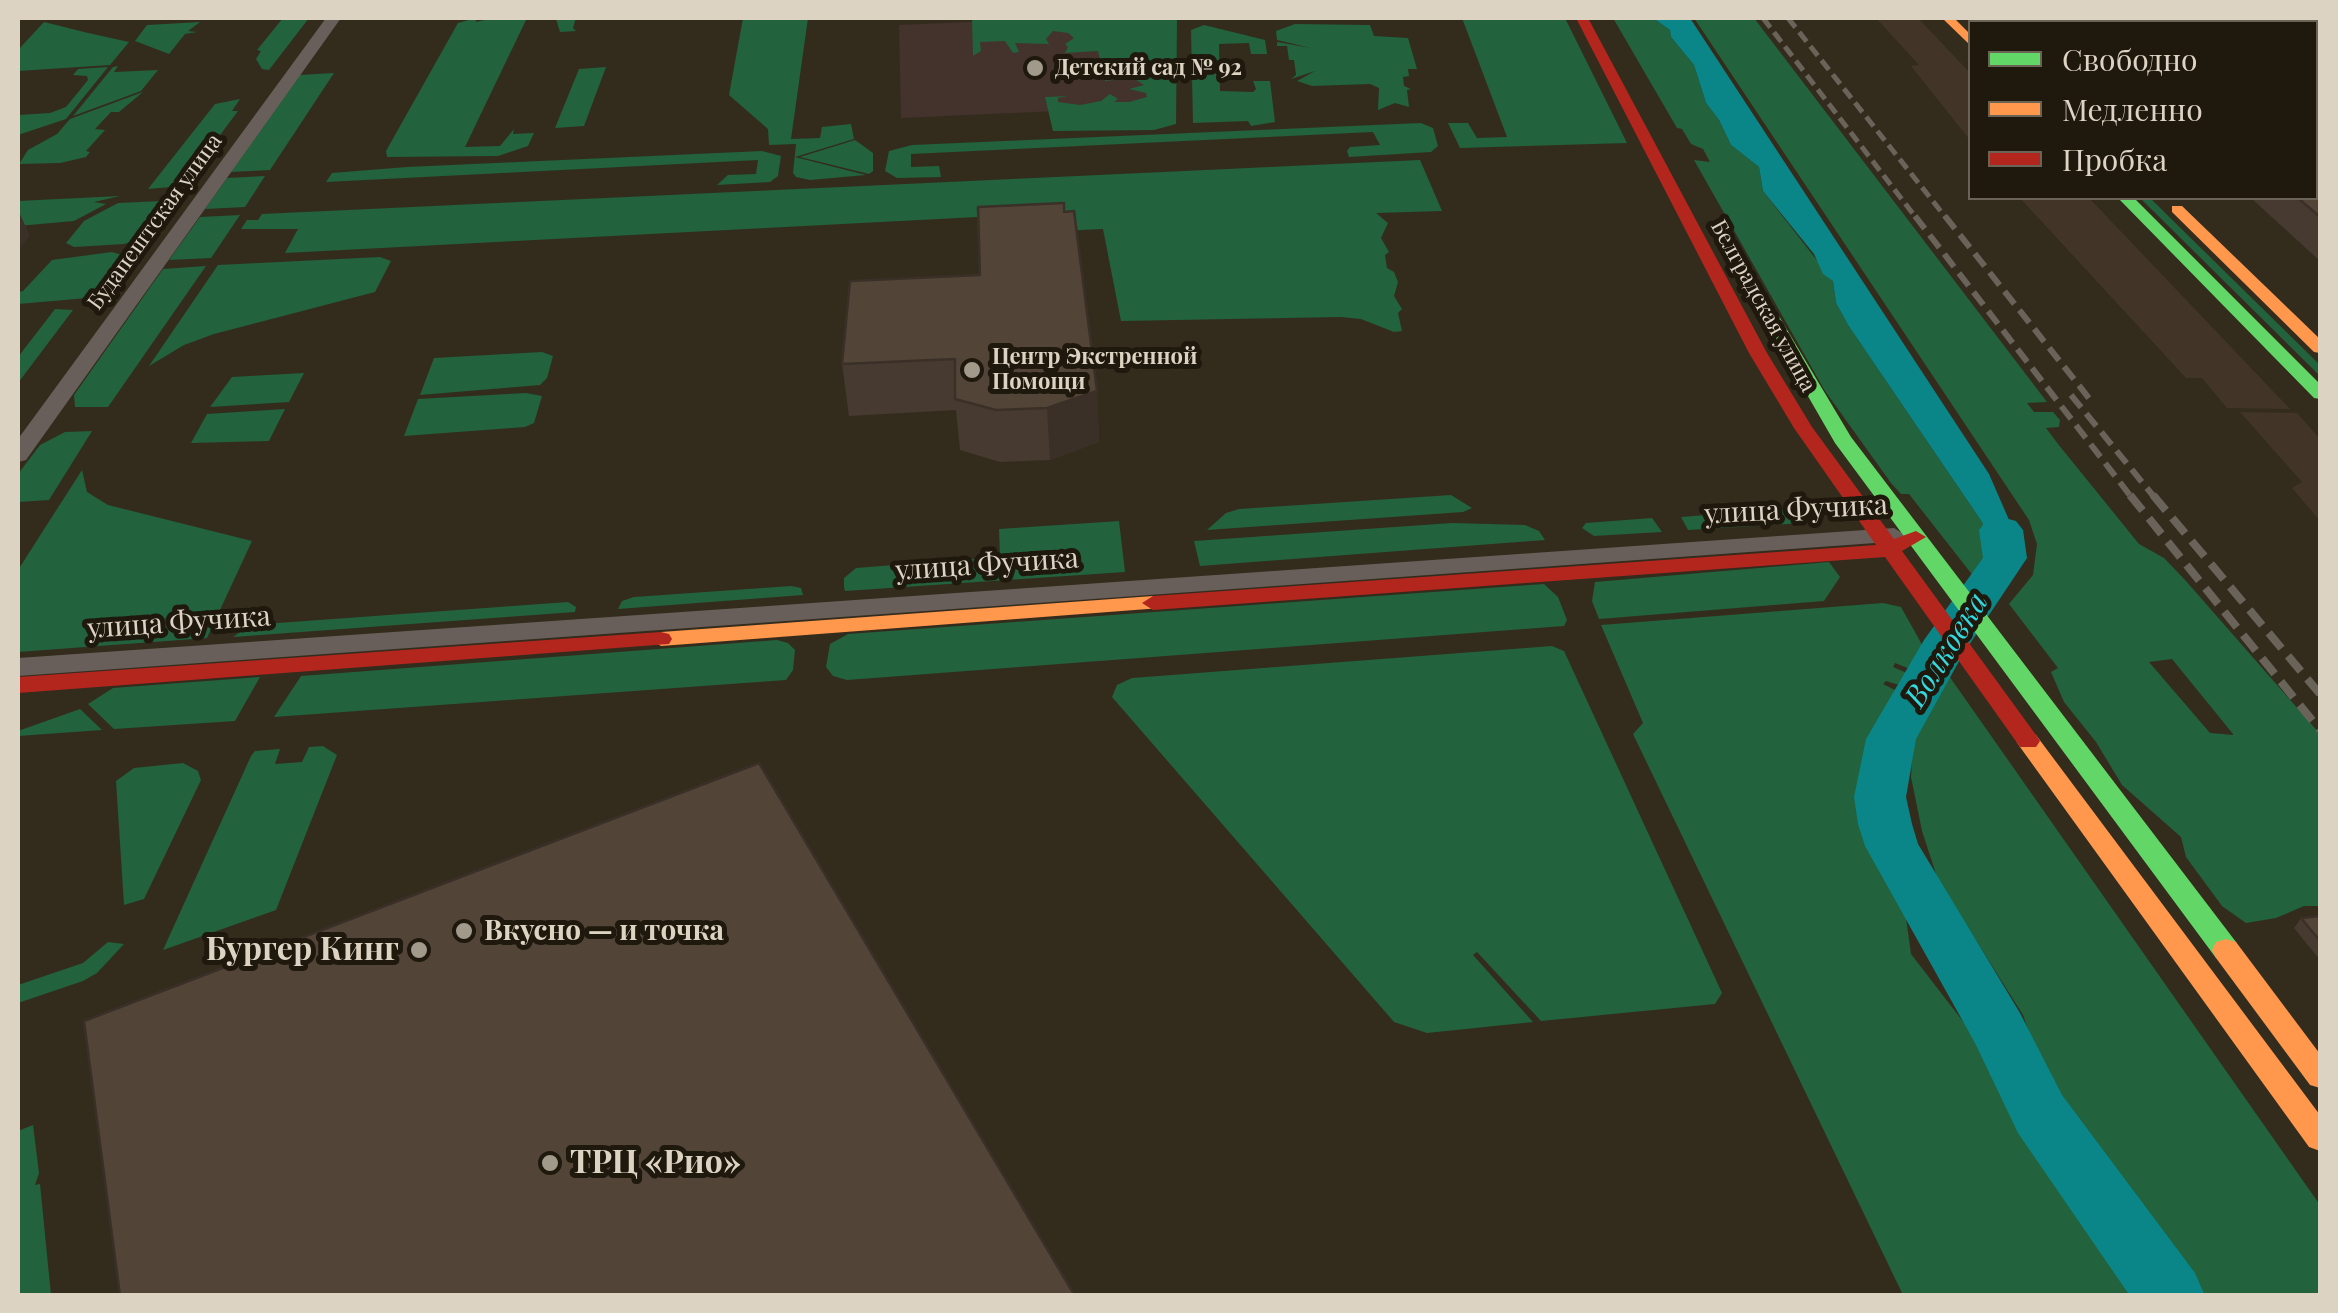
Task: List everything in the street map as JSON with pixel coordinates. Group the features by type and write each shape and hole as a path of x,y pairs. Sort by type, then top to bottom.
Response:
{"street":[{"name":"Будапештская улица","path":"18,423 318,18"},
{"name":"Будапештская улица","path":"18,455 333,18"},
{"name":"Белградская улица","path":"1582,18 1782,397 1882,542 2320,1138"},
{"name":"Белградская улица","path":"1602,18 1810,390 2004,658 2320,1076"},
{"path":"1948,18 1968,38"},
{"path":"2128,200 2320,394"},
{"path":"2167,200 2320,348"},
{"name":"улица Фучика","path":"18,685 1916,538"},
{"name":"улица Фучика","path":"18,667 1882,542"}],"shaded area":[{"path":"1876,18 1918,18 1968,71 1968,137 1911,66 1919,65"},
{"name":"Детский сад № 92","path":"1118,21 1168,106 901,118 899,25"},
{"path":"2022,200 2091,200 2290,409 2227,408 2202,378 2186,378"},
{"path":"2240,412 2297,413 2320,439 2320,521 2292,488 2302,482"}],"green space":[{"path":"283,18 309,18 269,70 262,69 256,59 261,51 257,50"},
{"path":"476,18 476,22 493,18 576,18 576,31 560,32 556,19 526,20 465,147 500,146 514,129 513,134 534,133 528,146 498,156 387,157 386,151 458,23"},
{"path":"743,18 808,18 791,139 820,138 822,127 851,124 854,139 795,157 866,175 810,180 796,177 793,173 796,144 769,145 768,129 729,95"},
{"path":"941,18 1177,19 1176,124 1154,130 1053,131 1045,97 1068,96 1058,98 1058,102 1080,105 1101,101 1110,94 1118,99 1114,102 1129,102 1147,97 1146,93 1129,89 1144,85 1133,78 1105,81 1098,51 1065,53 1065,44 1074,38 1068,33 1053,31 1046,39 1049,44 1015,43 1019,52 1013,53 1005,41 980,42 981,51 973,56 972,20"},
{"path":"1462,18 1565,18 1627,143 1460,148 1448,123 1468,123 1477,138 1507,137"},
{"path":"1613,18 1653,18 1670,30 1671,37 1694,65 1706,103 1731,145 1759,167 1763,191 1833,281 1836,303 1848,325 1982,522 1993,553 1974,577 1909,494 1901,494 1891,483 1825,391 1694,160 1710,162 1703,149 1691,144 1682,129 1677,128"},
{"path":"1694,18 1754,18 2047,402 2027,403 2034,412 2053,412 2060,420 2059,427 2046,428 2058,444 2139,544 2164,558 2186,581 2320,734 2320,906 2304,906 2276,918 2246,923 2222,906 2186,857 2181,837 2122,785 2096,742 2064,702 2051,672 2058,668 2009,604 2033,575 2037,544 2029,520","holes":["2172,659 2233,735 2210,733 2149,662"]},
{"path":"44,22 129,42 110,65 18,71 18,50"},
{"path":"200,22 188,31 197,32 185,34 169,54 135,41 147,25"},
{"path":"1295,24 1370,25 1374,36 1408,38 1417,69 1408,69 1409,76 1403,77 1404,86 1411,89 1407,90 1409,107 1395,103 1378,110 1379,88 1370,84 1312,86 1297,81 1315,71 1291,79 1296,75 1294,60 1289,60 1287,46 1277,46 1277,42 1311,48 1277,40 1276,31"},
{"path":"1204,25 1265,40 1267,54 1251,54 1249,43 1219,44 1220,91 1253,92 1253,81 1270,81 1275,122 1251,126 1248,121 1193,123 1191,30"},
{"path":"118,66 114,72 158,70 141,91 73,116 113,67"},
{"path":"108,67 66,119 18,135 18,115 50,113 66,107 88,80 87,76 73,75 78,69"},
{"path":"606,67 584,126 555,128 579,69"},
{"path":"334,73 270,170 231,172 300,75"},
{"path":"143,92 119,112 111,112 95,129 105,130 86,151 90,152 86,157 60,163 19,164 28,150 57,134 70,119"},
{"path":"240,99 232,111 238,111 182,186 148,189 215,104"},
{"path":"1421,123 1433,128 1438,146 1431,152 1349,157 1350,147 1380,145 1373,132 911,154 911,167 939,166 941,177 897,178 885,171 889,151 912,145"},
{"path":"855,140 873,153 873,171 869,174 800,157"},
{"path":"762,151 781,156 778,176 770,182 717,185 728,175 756,174 758,160 326,182 332,173 407,167"},
{"path":"1420,160 1442,211 1376,213 1388,223 1381,238 1389,252 1385,255 1387,268 1394,272 1398,282 1394,296 1402,309 1398,313 1402,331 1394,332 1361,319 1341,317 1121,321 1103,229 978,235 977,217 285,253 298,229 241,229 247,220 258,220 262,214"},
{"path":"265,176 245,207 205,209 227,178"},
{"path":"176,193 142,239 74,247 66,243 84,221 118,203 162,201 168,194"},
{"path":"120,196 94,202 106,204 74,221 18,226 18,201"},
{"path":"2142,200 2152,200 2320,365 2320,376"},
{"path":"240,215 211,258 169,260 200,217"},
{"path":"112,252 128,257 99,297 18,304 18,292 52,260"},
{"path":"380,257 391,261 375,292 214,334 184,345 149,366 218,265"},
{"path":"206,266 108,407 75,407 74,395 163,269"},
{"path":"55,309 73,310 18,383 18,357"},
{"path":"542,352 553,356 547,378 540,385 420,395 434,358"},
{"path":"304,373 289,402 210,407 232,377"},
{"path":"526,393 542,396 534,423 525,427 404,436 418,399"},
{"path":"285,409 269,441 191,443 207,414"},
{"path":"92,431 49,500 18,502 18,474 40,445 65,432"},
{"path":"82,470 87,492 108,505 252,541 207,638 18,652 18,570"},
{"path":"1451,495 1472,508 1463,512 1207,530 1226,513 1239,509"},
{"path":"1795,508 1804,523 1688,530 1681,517"},
{"path":"1652,518 1662,532 1594,536 1582,528 1586,523"},
{"path":"1119,521 1125,572 845,591 844,587 844,578 856,568 1000,557 999,529"},
{"path":"1452,523 1525,525 1539,531 1545,540 1200,566 1194,541"},
{"path":"1829,562 1840,577 1824,601 1599,619 1592,601 1595,582"},
{"path":"1544,584 1558,597 1567,620 1564,626 847,680 833,676 826,667 830,644 848,634"},
{"path":"801,588 803,595 618,609 622,601 634,597"},
{"path":"568,602 576,607 575,612 233,637 250,625"},
{"path":"1883,603 1901,607 1924,648 1910,669 1895,663 1893,667 1909,674 1904,682 1883,684 1897,691 1872,731 1862,772 1869,823 1903,896 1911,954 1975,1037 2038,1152 2082,1215 2137,1277 2147,1295 1903,1295 1633,734 1643,723 1601,625"},
{"path":"777,640 795,650 793,670 786,680 274,717 301,676"},
{"path":"1552,646 1564,651 1722,993 1715,1004 1541,1021 1477,952 1473,955 1533,1022 1427,1033 1394,1022 1112,697 1117,685 1132,678"},
{"path":"1947,673 2320,1205 2320,1295 2191,1295 2153,1224 2048,1086 2023,1015 1938,880 1922,831 1911,777 1914,732"},
{"path":"260,677 235,721 114,729 88,704 113,688"},
{"path":"80,709 102,730 18,736 18,731"},
{"path":"323,746 337,755 276,910 163,950 251,756 255,751 280,749 275,764 302,762 309,747"},
{"path":"183,763 198,771 201,780 144,899 124,905 116,781 134,768"},
{"path":"108,942 124,944 97,973 18,1003 18,985 83,963"},
{"path":"33,1125 39,1173 35,1185 40,1184 51,1295 18,1295 18,1131"}],"water":[{"name":"Волковка","path":"1653,18 1690,18 1989,474 2016,536 2019,553 1994,598 1974,577 1993,553 1982,522 1848,325 1836,303 1833,281 1823,274 1814,254 1763,191 1759,167 1731,145 1706,103 1694,65 1671,37 1670,30"}],"building":[{"path":"2318,147 2320,148 2320,217 2300,200 2318,200"},
{"name":"Центр Экстренной Помощи","path":"1064,203 1064,212 1074,211 1097,391 1047,408 996,410 955,399 955,359 842,364 850,281 980,275 978,207"},
{"name":"ТРЦ «Рио»","path":"759,763 1075,1296 120,1296 84,1021"},
{"path":"2320,916 2320,941 2301,918"}],"waterway":[{"name":"Волковка","path":"2001,530 2005,558 1941,651 1891,739 1880,797 1885,824 1892,846 1999,1031 2040,1114 2171,1296"}],"railway":[{"path":"1763,18 1917,219"},
{"path":"1788,18 1947,219"},
{"path":"1915,216 2132,498"},
{"path":"1945,216 2092,402"},
{"path":"2071,395 2155,498"},
{"path":"2130,495 2320,730"},
{"path":"2153,495 2320,694"}],"traffic: fast":[{"path":"2128,200 2320,394"},
{"path":"1738,261 1842,439 2226,950"}],"traffic: slow":[{"path":"1948,18 1968,39"},
{"path":"2177,209 2320,348"},
{"path":"661,639 1153,603"},
{"path":"2028,741 2320,1138"},
{"path":"2226,950 2320,1076"}],"traffic: jam":[{"path":"1582,18 1758,353 1803,428 2028,741"},
{"path":"1153,603 1888,550 1916,537"},
{"path":"18,685 661,639"}],"place":[{"name":"Детский сад № 92","path":"1035,68"},
{"name":"Центр Экстренной Помощи","path":"972,370"},
{"name":"Вкусно — и точка","path":"464,931"},
{"name":"Бургер Кинг","path":"419,950"},
{"name":"ТРЦ «Рио»","path":"550,1163"}]}
